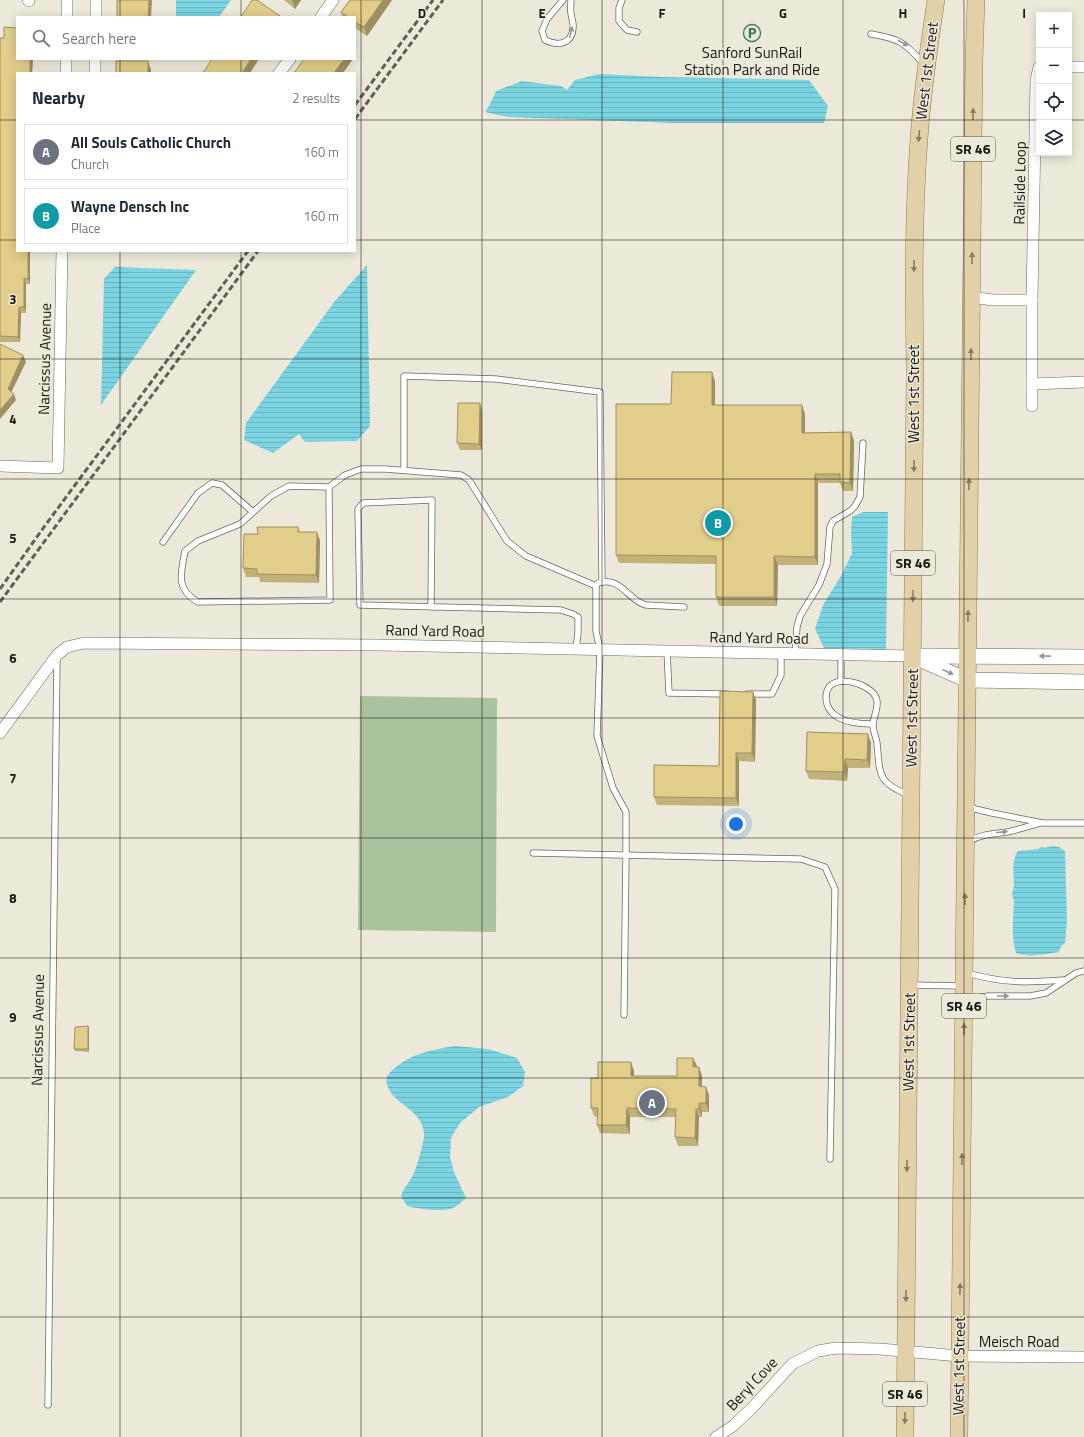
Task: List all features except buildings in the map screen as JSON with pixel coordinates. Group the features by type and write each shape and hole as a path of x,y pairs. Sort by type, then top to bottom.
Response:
{"main road":[{"name":"West 1st Street","path":"905,1437 915,231 919,138 936,0"},
{"name":"West 1st Street","path":"959,1437 971,297 976,0"},
{"path":"912,656 1084,656"},
{"path":"912,656 967,680 1084,682"}],"street":[{"path":"67,0 67,16"},
{"path":"96,0 96,16"},
{"path":"322,16 333,0"},
{"path":"66,60 66,72"},
{"path":"94,72 95,60"},
{"path":"280,72 289,60"},
{"path":"1072,67 1084,67"},
{"name":"Railside Loop","path":"1032,406 1032,300 1036,80"},
{"name":"Narcissus Avenue","path":"0,466 58,468 62,252"},
{"path":"971,297 993,300 1032,300"},
{"path":"1032,384 1084,382"},
{"name":"Rand Yard Road","path":"0,733 57,655 67,647 84,643 380,645 912,656"},
{"name":"Beryl Cove","path":"716,1437 733,1426 753,1407 792,1364 818,1351 836,1348 906,1351"},
{"name":"Meisch Road","path":"906,1351 960,1356 1084,1357"}],"lane":[{"path":"564,0 547,19 542,31 545,40 553,43 564,44 570,38 573,28 570,10 571,0"},
{"path":"622,0 619,8 619,21 627,30 637,32"},
{"path":"872,34 893,38 909,47 927,66"},
{"path":"404,470 404,376 496,379 600,392 602,582"},
{"path":"796,654 797,627 800,616 819,585 827,564 830,527 833,521 850,511 860,497 863,443"},
{"path":"329,487 330,600 198,602 189,597 183,587 181,572 185,551 198,541 240,524 271,496 289,486 329,487 345,475 361,469 404,470 461,475 470,480 508,541 526,556 596,586"},
{"path":"163,542 198,493 212,483 222,485 253,512"},
{"path":"431,607 432,500 363,503 358,509 360,605 431,607 561,610 578,617 576,649"},
{"path":"596,586 598,583 602,582 611,583 622,587 640,604 684,607"},
{"path":"596,586 596,631 600,650 597,736 613,788 626,812 624,1015"},
{"path":"667,651 669,693 733,694"},
{"path":"740,694 772,694 780,675 781,653"},
{"path":"841,654 841,681"},
{"name":"Narcissus Avenue","path":"48,1405 57,655"},
{"path":"873,724 849,722 836,716 828,707 826,694 830,685 841,681 850,682 870,689 875,694 877,709 873,724 877,741 879,766 885,781 893,789 911,796"},
{"path":"966,803 975,808 992,813 1043,823 1084,823"},
{"path":"965,845 973,839 989,834 1008,832 1043,823"},
{"path":"533,854 801,858 826,867 835,889 830,1159"},
{"path":"964,986 988,996 1030,996 1046,992 1063,980 1076,973 1084,971"},
{"path":"909,985 964,986 990,979 1030,983 1063,980"}],"green space":[{"path":"360,696 497,698 496,932 358,930"}],"water":[{"path":"176,0 231,0 220,16 176,16"},
{"path":"599,74 661,77 809,80 828,106 824,123 676,123 508,117 485,112 496,91 522,81 561,86 567,90 575,80"},
{"path":"367,265 370,426 357,441 305,442 299,434 273,453 244,440 246,423 335,301"},
{"path":"115,267 196,270 101,405 104,279"},
{"path":"863,512 888,512 886,649 824,648 815,629 823,605 842,574 852,553 852,517"},
{"path":"1053,846 1059,847 1065,851 1067,922 1065,943 1061,946 1059,952 1043,955 1016,953 1013,934 1014,900 1012,894 1014,885 1014,859 1018,851"},
{"path":"455,1046 488,1049 517,1058 525,1072 523,1086 508,1097 479,1107 460,1123 451,1138 450,1157 454,1172 466,1198 455,1207 445,1210 407,1206 401,1196 413,1175 418,1162 424,1139 423,1127 415,1114 391,1092 387,1084 387,1076 410,1058 436,1049"}],"railway":[{"path":"356,104 433,0"},
{"path":"356,118 443,0"},
{"path":"0,589 44,527 247,252"},
{"path":"0,602 257,252"}],"place":[{"name":"Sanford SunRail Station Park and Ride","path":"752,33"},
{"name":"Wayne Densch Inc","path":"718,523"},
{"name":"All Souls Catholic Church","path":"652,1103"}]}
